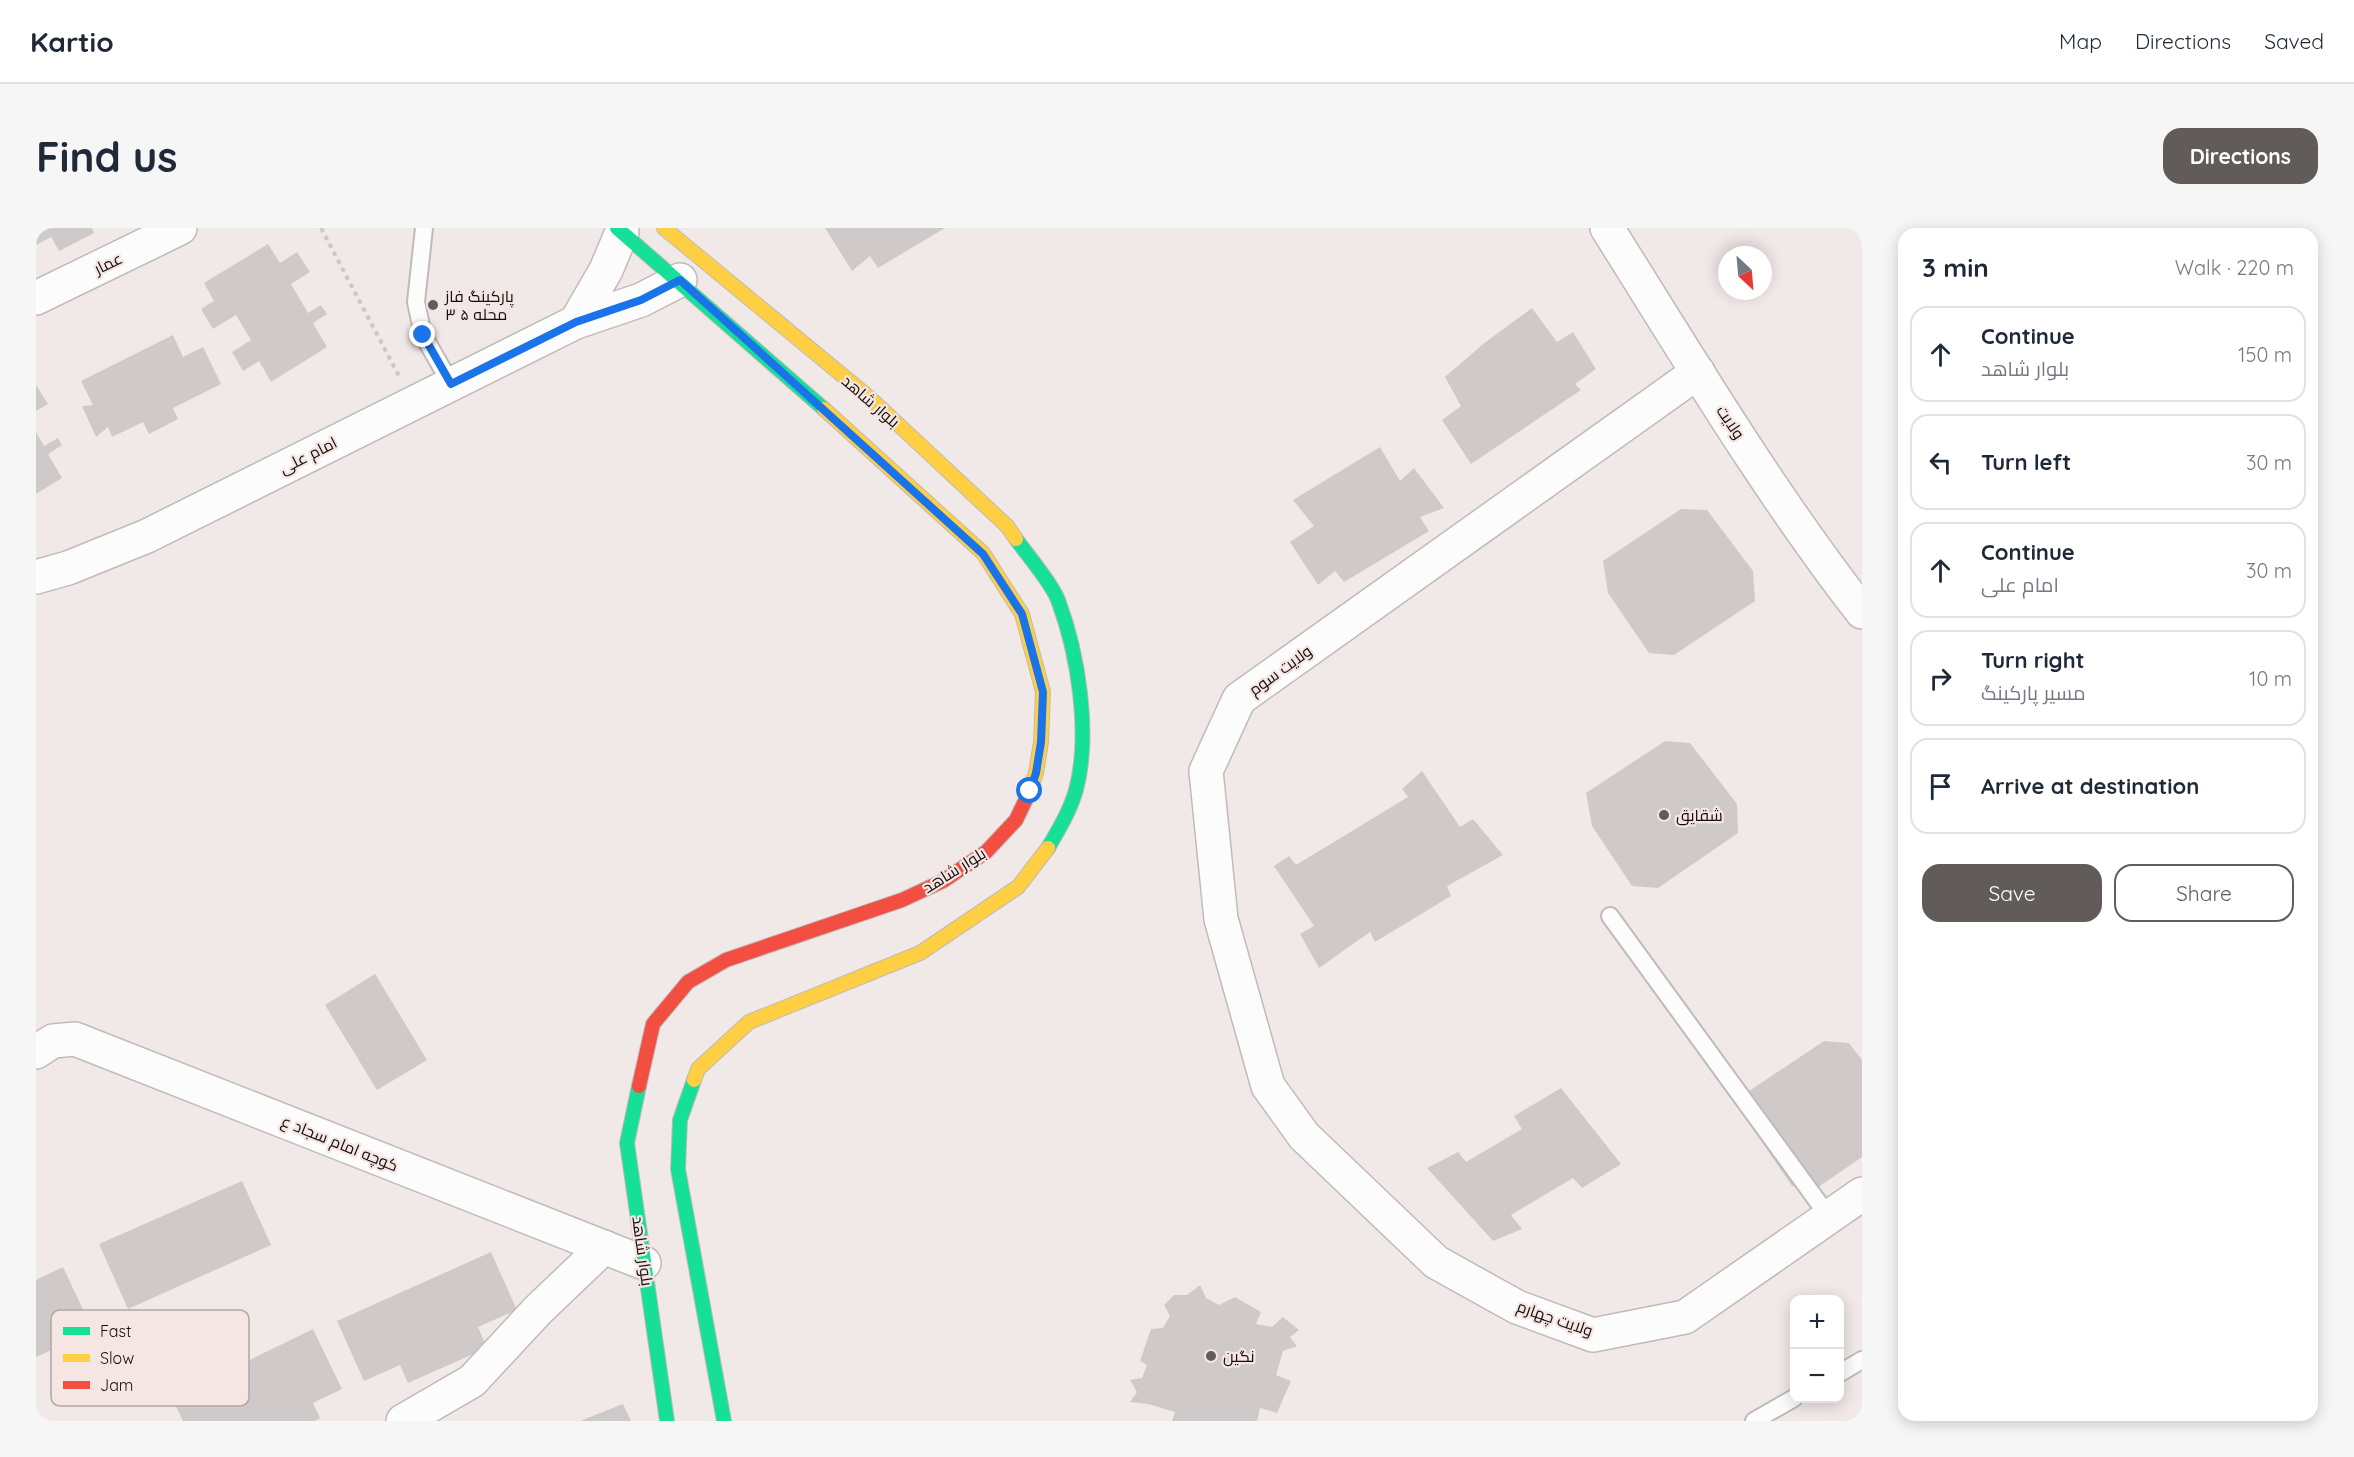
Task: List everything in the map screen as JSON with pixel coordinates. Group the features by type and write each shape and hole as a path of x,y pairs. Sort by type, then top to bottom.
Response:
{"main road":[{"name":"بلوار شاهد","path":"664,228 689,269 983,554 1022,614 1043,692 1041,742 1036,773 1030,791 1016,820 986,852 943,881 902,900 726,960 688,982 653,1023 627,1143 649,1263 667,1421"},
{"name":"بلوار شاهد","path":"622,229 689,269 871,399 1007,526 1058,598 1077,670 1083,735 1076,789 1065,819 1046,851 1018,886 1000,901 920,953 749,1022 698,1070 680,1120 678,1169 689,1260 724,1421"}],"street":[{"name":"عمار","path":"36,298 180,228"},
{"name":"ولایت","path":"1607,228 1698,372 1825,564 1862,612"},
{"path":"576,322 606,270 622,229"},
{"name":"امام علی","path":"36,577 68,568 147,536 576,322 641,300 689,269"},
{"name":"ولایت سوم","path":"1304,1136 1268,1086 1221,919 1206,771 1239,699 1698,372"},
{"name":"کوچه امام سجاد ع","path":"36,1052 53,1041 75,1039 649,1263"},
{"name":"ولایت چهارم","path":"1304,1136 1436,1262 1517,1306 1593,1335 1685,1317 1862,1194"},
{"path":"403,1421 472,1381 538,1310 604,1247"}],"lane":[{"path":"424,228 416,302 423,335 451,384"},
{"path":"1610,916 1829,1217"},
{"path":"1844,1370 1862,1360"},
{"path":"1754,1421 1790,1400"}],"path":[{"path":"321,228 414,402"}],"building":[{"path":"36,228 92,228 94,233 59,251 51,237 36,245"},
{"path":"825,228 945,228 878,268 870,256 852,271"},
{"path":"268,244 280,263 297,252 310,272 291,284 308,313 321,305 327,314 313,323 327,347 271,382 259,361 243,371 232,352 251,340 236,315 213,329 201,309 214,301 204,283"},
{"path":"1532,308 1557,342 1573,332 1596,369 1575,384 1581,390 1471,464 1442,420 1461,406 1445,377 1483,344"},
{"path":"173,335 183,357 203,347 221,384 173,408 178,419 149,434 143,422 112,437 108,427 96,437 82,406 93,405 81,381"},
{"path":"36,385 48,404 36,411"},
{"path":"36,432 44,446 58,438 62,445 48,454 62,478 36,494"},
{"path":"1380,447 1400,481 1414,468 1444,508 1420,517 1429,531 1344,582 1335,571 1318,585 1290,542 1314,526 1293,500"},
{"path":"1681,509 1707,510 1753,571 1755,601 1674,655 1649,653 1608,593 1603,561"},
{"name":"شقایق","path":"1665,741 1690,743 1737,804 1738,833 1658,888 1632,886 1592,826 1586,793"},
{"path":"1422,771 1460,827 1473,819 1503,855 1447,886 1451,896 1375,942 1370,932 1319,968 1300,934 1314,926 1274,866 1289,856 1296,865 1408,797 1402,789"},
{"path":"375,974 427,1060 377,1090 325,1005"},
{"path":"1824,1041 1849,1043 1862,1060 1862,1157 1817,1188 1792,1186 1751,1126 1746,1093"},
{"path":"1561,1088 1621,1164 1582,1188 1573,1178 1511,1215 1522,1229 1493,1241 1427,1168 1458,1152 1466,1162 1522,1129 1514,1116"},
{"path":"242,1181 271,1245 128,1309 99,1244"},
{"path":"491,1252 517,1310 478,1327 487,1348 408,1383 400,1365 364,1381 337,1321"},
{"path":"63,1267 83,1310 51,1310 51,1350 36,1357 36,1280"},
{"name":"نگین","path":"1200,1285 1206,1298 1219,1305 1235,1297 1261,1312 1256,1324 1272,1327 1283,1317 1299,1330 1290,1337 1297,1346 1283,1351 1276,1375 1291,1381 1277,1413 1260,1408 1257,1421 1172,1421 1175,1412 1148,1404 1130,1402 1137,1392 1130,1380 1142,1378 1147,1365 1140,1361 1151,1329 1163,1328 1170,1316 1164,1305 1174,1295 1187,1295"},
{"path":"313,1329 342,1389 313,1403 320,1418 315,1421 183,1421 176,1406 249,1406 249,1360"},
{"path":"623,1404 631,1421 580,1421"}],"traffic: fast":[{"path":"617,228 824,409"},
{"path":"1016,539 1045,577 1058,600 1071,644 1080,694 1082,744 1076,790 1067,813 1048,848"},
{"path":"694,1080 680,1120 678,1169 724,1421"},
{"path":"639,1086 627,1143 667,1421"}],"traffic: slow":[{"path":"664,228 871,399 1007,526 1016,539"},
{"path":"824,409 983,553 1022,614 1043,692 1041,742 1036,773 1028,795"},
{"path":"694,1080 698,1069 749,1022 920,953 1018,887 1048,848"}],"traffic: jam":[{"path":"639,1086 653,1024 688,982 726,960 902,900 943,881 986,852 1016,820 1028,795"}],"place":[{"name":"پارکینگ فاز ۳ محله ۵","path":"433,305"},
{"name":"شقایق","path":"1664,815"},
{"name":"نگین","path":"1211,1356"}],"route":[{"path":"423,335 451,384 576,322 641,300 680,280 983,554 1022,614 1043,692 1041,742 1036,773 1030,791"}]}
